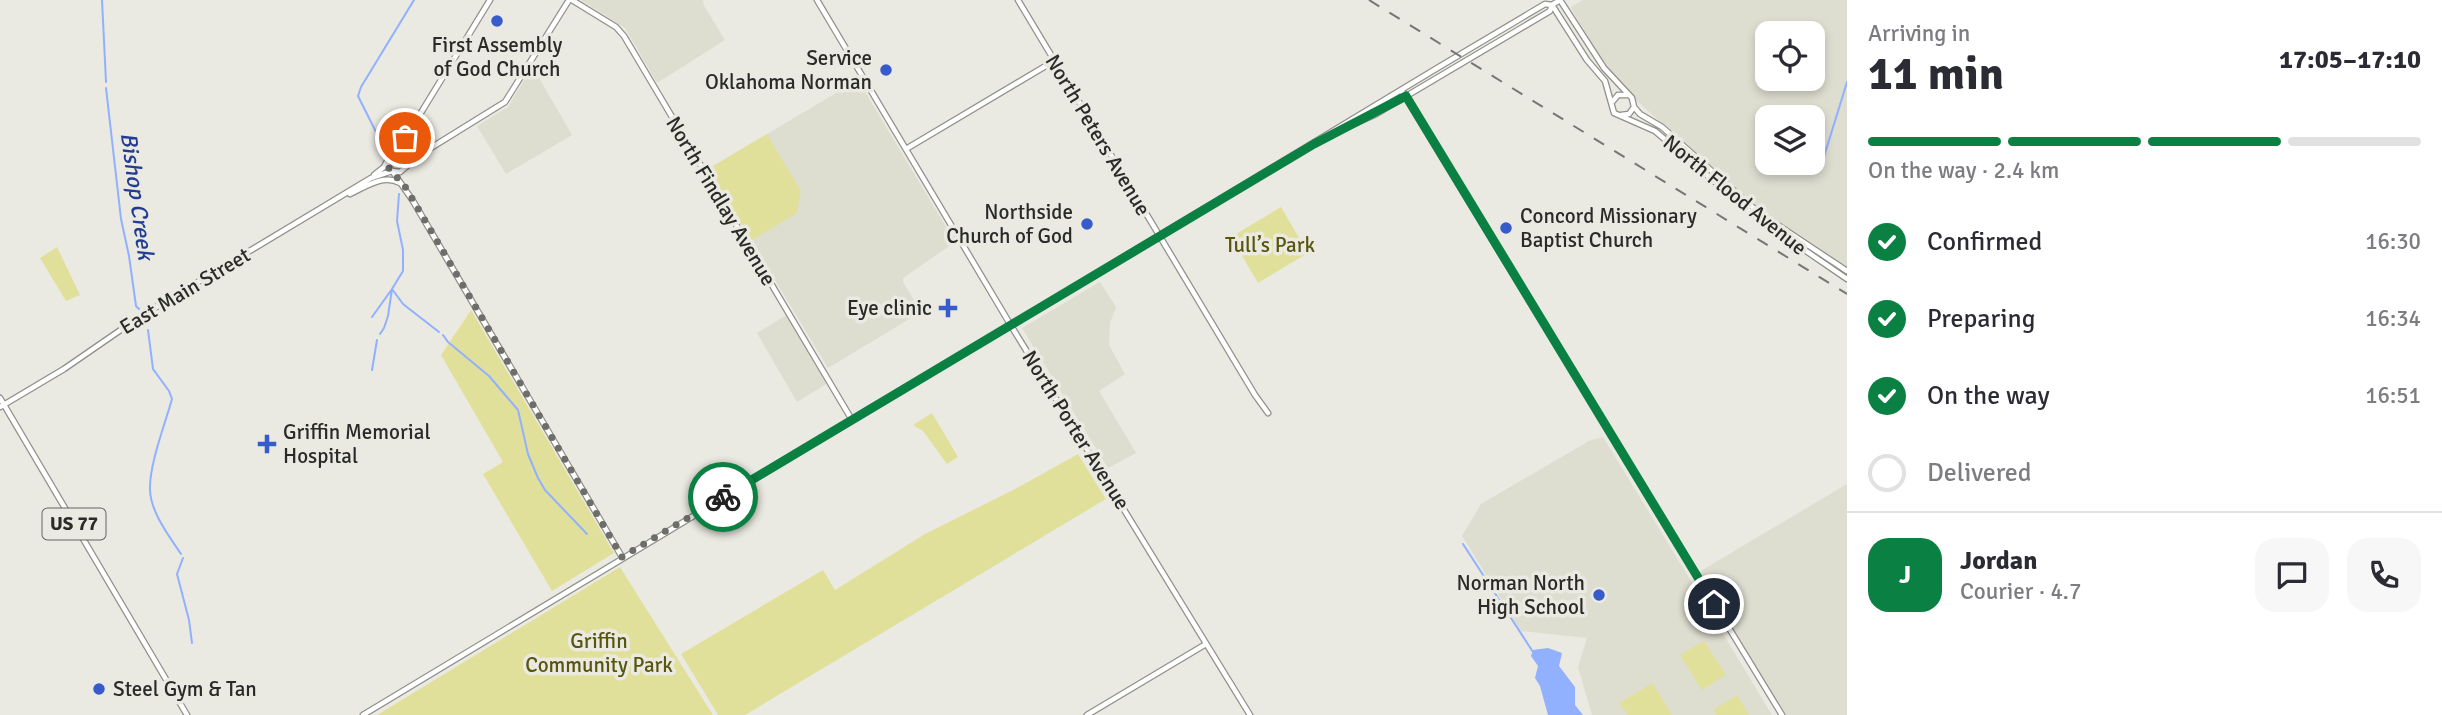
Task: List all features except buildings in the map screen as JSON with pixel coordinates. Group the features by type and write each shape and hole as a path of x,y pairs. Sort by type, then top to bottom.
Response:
{"main road":[{"path":"490,0 400,147 386,163 404,186 622,557"},
{"path":"392,171 404,168 421,153 501,105 570,0"},
{"name":"North Findlay Avenue","path":"570,0 617,27 624,36 852,420"},
{"name":"North Porter Avenue","path":"817,0 1010,324 1250,715"},
{"name":"North Peters Avenue","path":"1018,0 1158,236 1268,413"},
{"path":"363,715 1545,4 1560,0 1604,68 1634,101 1634,107 1629,114 1615,113 1605,81 1587,60 1550,3"},
{"path":"1332,133 1369,117 1550,12 1550,3"},
{"path":"906,149 1054,61"},
{"path":"1401,90 1782,715"},
{"path":"1613,102 1618,95 1629,95"},
{"name":"North Flood Avenue","path":"1634,107 1645,118 1662,127 1758,212 1847,271"},
{"name":"North Flood Avenue","path":"1621,115 1655,131 1755,216 1847,279"},
{"path":"404,186 405,138"},
{"path":"392,154 404,157 421,153"},
{"name":"East Main Street","path":"371,178 386,163"},
{"name":"East Main Street","path":"2,406 64,369 138,318 371,178 392,171"},
{"path":"330,203 380,180 393,179 404,186"},
{"name":"US 77","path":"0,398 2,406 187,715"},
{"path":"1087,715 1206,644"}],"shaded area":[{"path":"581,0 703,0 725,40 657,83 625,28"},
{"path":"1583,0 1847,0 1847,268 1776,222 1628,93 1598,54 1571,7"},
{"path":"526,77 539,78 572,135 506,174 477,126 508,107"},
{"path":"858,80 955,242 903,278 921,312 828,368 708,169"},
{"path":"1100,282 1116,307 1110,323 1109,345 1125,374 1099,391 1136,453 1108,468 1022,328"},
{"path":"788,314 828,383 797,402 757,333"},
{"name":"Norman North High School","path":"1603,437 1772,715 1592,715 1578,667 1587,638 1521,631 1462,536 1481,504 1589,441"},
{"path":"1847,484 1847,715 1785,715 1699,572"}],"green space":[{"path":"767,134 801,191 797,213 751,241 708,169"},
{"name":"Tull’s Park","path":"1281,207 1308,253 1258,283 1231,237"},
{"path":"57,247 80,295 66,301 40,258"},
{"path":"471,310 614,553 552,591 483,474 503,462 441,355"},
{"path":"932,413 958,457 947,464 923,431 913,425"},
{"path":"1078,454 1106,499 745,715 718,715 681,654 823,570 835,590 925,534"},
{"name":"Griffin Community Park","path":"620,567 713,715 377,715"},
{"path":"1704,641 1726,675 1702,690 1680,655"},
{"path":"1651,684 1672,715 1628,715 1619,703"},
{"path":"1737,695 1749,715 1717,715 1713,710"}],"water":[{"path":"1548,648 1562,653 1559,666 1575,687 1575,705 1583,715 1548,715 1535,678 1538,666 1531,656 1533,650"}],"waterway":[{"name":"Bishop Creek","path":"102,0 106,82"},
{"path":"385,150 358,96 414,0"},
{"path":"1825,153 1847,82"},
{"name":"Bishop Creek","path":"106,88 121,219 136,306 139,309"},
{"path":"380,334 388,316 392,289 403,271 403,250 397,221 399,194"},
{"path":"372,317 392,289 403,304 439,332"},
{"name":"Bishop Creek","path":"148,330 153,369 172,399 152,469 151,499 161,524 181,554"},
{"path":"443,335 489,376 518,410 528,454 538,478 545,490 587,534"},
{"path":"372,370 377,340"},
{"path":"1463,544 1533,652"},
{"name":"Bishop Creek","path":"183,558 177,574 192,643"}],"railway":[{"path":"1369,0 1847,294"}],"way so far":[{"path":"405,138 398,150 388,158 387,166 406,188 622,557 723,497"}],"place":[{"name":"First Assembly of God Church","path":"497,21"},
{"name":"Service Oklahoma Norman","path":"886,70"},
{"name":"Northside Church of God","path":"1087,224"},
{"name":"Concord Missionary Baptist Church","path":"1506,228"},
{"name":"Eye clinic","path":"948,308"},
{"name":"Griffin Memorial Hospital","path":"267,444"},
{"name":"Norman North High School","path":"1599,595"},
{"name":"Steel Gym & Tan","path":"99,689"}],"route":[{"path":"723,497 1332,133 1376,114 1406,96 1714,604"}]}
